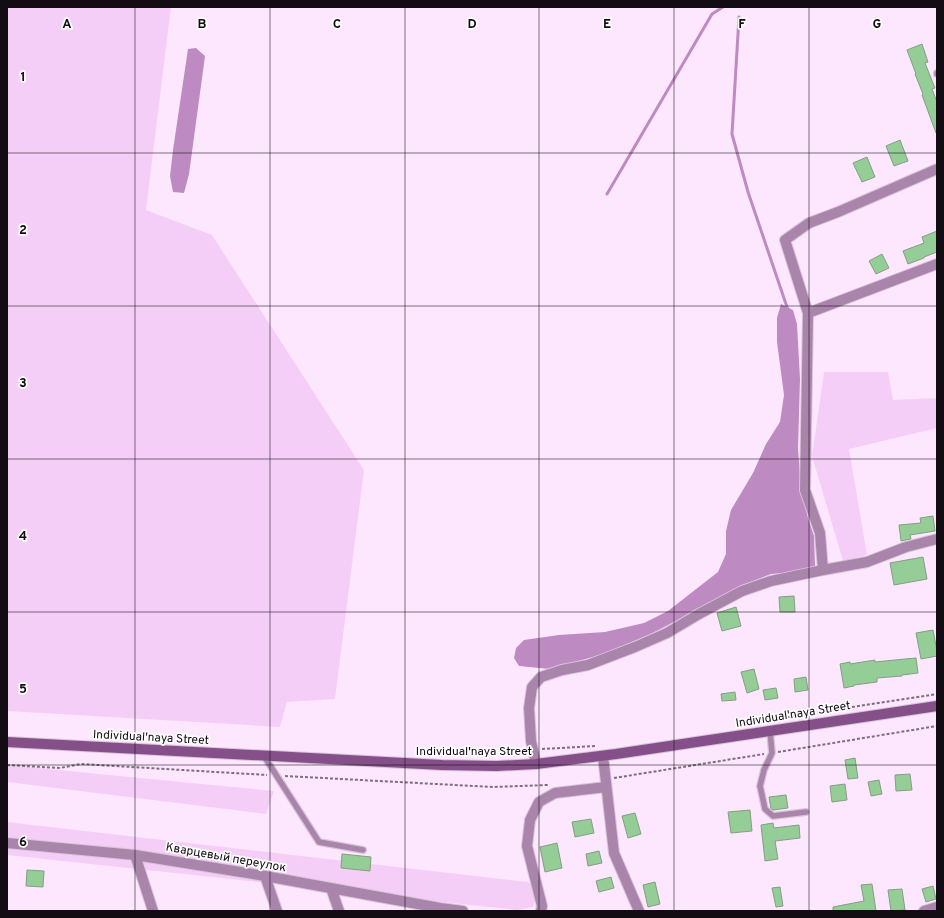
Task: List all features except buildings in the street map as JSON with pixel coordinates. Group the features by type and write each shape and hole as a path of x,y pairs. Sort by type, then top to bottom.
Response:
{"main road":[{"name":"Individual'naya Street","path":"7,742 442,765 497,766 536,764 603,756 937,706"}],"street":[{"path":"823,570 820,533 805,490 808,313 785,240 809,223 937,169"},
{"path":"808,313 937,264"},
{"path":"536,764 531,741 529,708 532,687 541,677 562,670 588,665 635,647 667,633 742,591 772,581 867,562 906,547 937,539"},
{"path":"603,756 614,853 639,911"},
{"path":"541,911 542,906 527,846 530,820 539,802 555,793 606,787"},
{"name":"Кварцевый переулок","path":"7,843 135,855 265,876 440,909 463,911"},
{"path":"135,855 153,911"},
{"path":"265,876 277,911"},
{"path":"331,888 339,911"},
{"path":"924,911 937,907"}],"lane":[{"path":"770,731 772,752 764,770 760,786 765,809 773,816 806,812"},
{"path":"264,756 319,842 363,850"}],"path":[{"path":"764,721 937,694"},
{"path":"533,749 599,745"},
{"path":"7,765 60,768 81,764 492,787 549,785"}],"shaded area":[{"path":"7,7 171,7 146,210 212,235 364,470 335,699 287,702 280,727 7,711"},
{"path":"196,48 205,56 189,174 184,193 173,192 170,176 188,49"},
{"path":"781,304 793,310 797,324 800,379 798,449 801,488 814,536 815,566 796,572 771,574 746,584 649,635 600,655 550,669 519,666 514,658 516,648 524,640 559,635 605,632 644,623 668,611 718,572 726,554 726,531 731,510 753,473 766,444 780,422 784,395 777,342 777,318"},
{"path":"824,372 888,372 893,400 937,398 937,428 849,449 867,555 843,561 812,456"},
{"path":"7,765 274,791 266,814 7,782"},
{"path":"7,822 528,882 534,886 536,897 533,907 517,910 7,855"}],"waterway":[{"path":"607,194 712,14 723,7"},
{"path":"739,17 732,134 748,192 788,310"}]}
